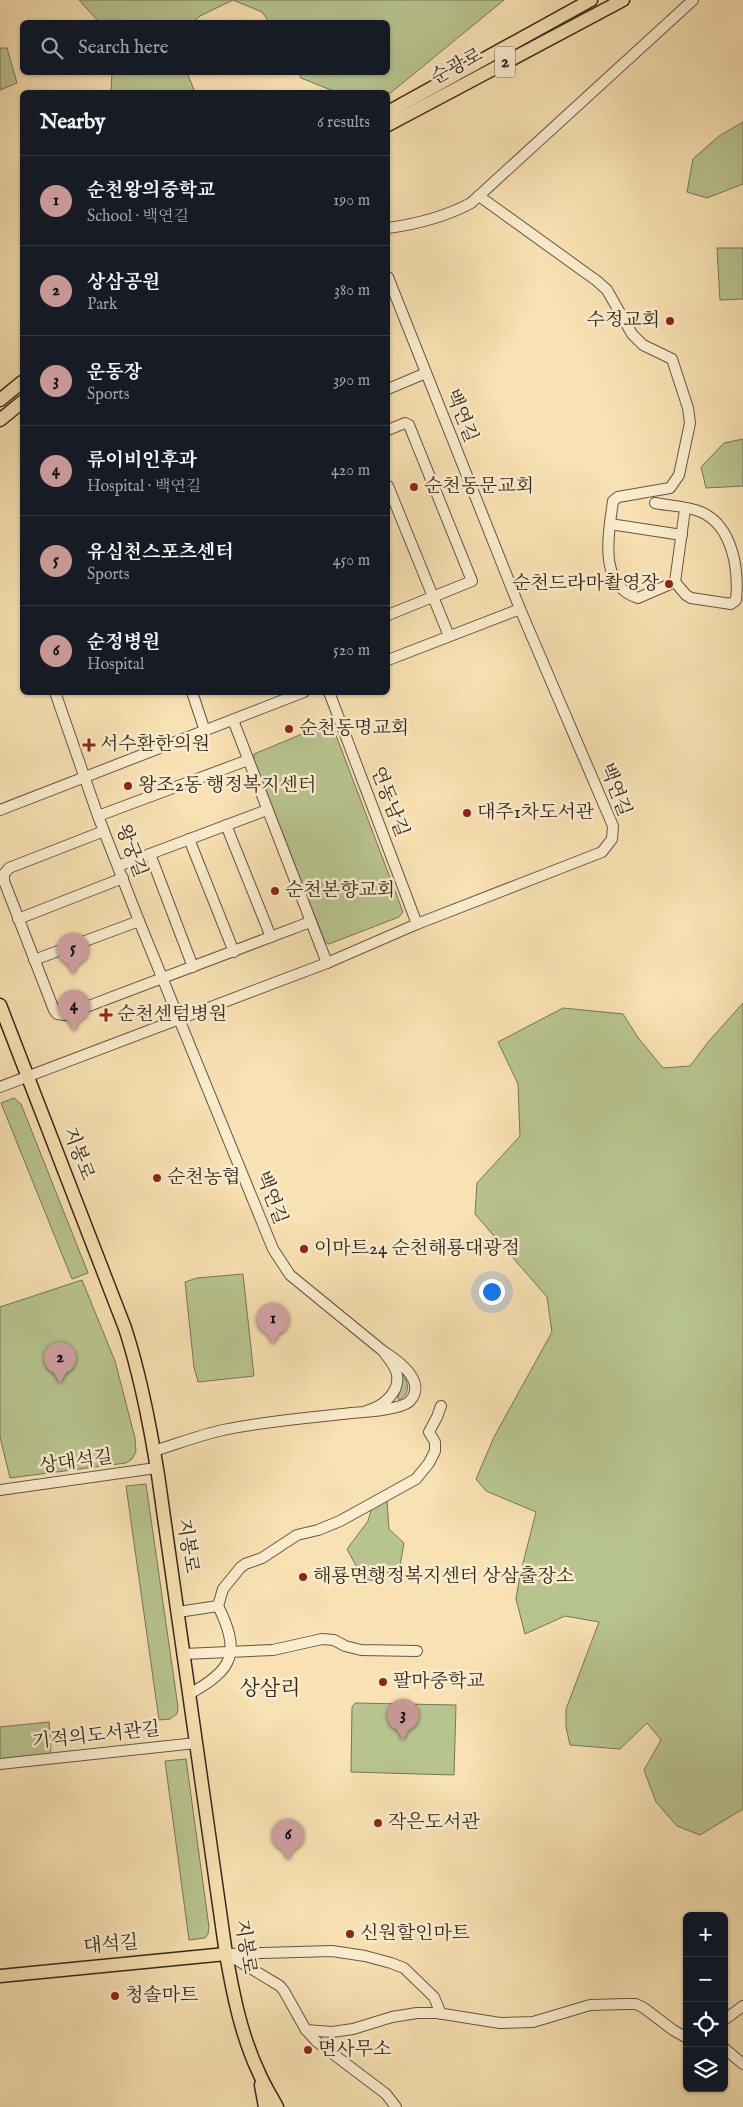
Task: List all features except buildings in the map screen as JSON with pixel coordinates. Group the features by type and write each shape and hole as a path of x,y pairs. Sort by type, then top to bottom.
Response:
{"main road":[{"name":"순광로","path":"390,111 591,0"},
{"name":"순광로","path":"390,124 623,0"},
{"path":"0,400 20,384"},
{"path":"0,420 20,404"},
{"name":"지봉로","path":"0,1005 125,1328 146,1402 190,1694 226,1954 242,2028 259,2073 277,2107"},
{"name":"대석길","path":"0,1976 226,1954"},
{"path":"259,2073 265,2107"}],"street":[{"path":"390,228 449,214 479,196 693,0"},
{"path":"479,196 598,281 612,297 632,334 643,344 672,359 688,408 690,423 679,475 670,488 618,497 613,501 607,545 609,567 618,584 630,595 638,598 675,582"},
{"name":"백연길","path":"0,1087 327,964 417,924 602,852 612,838 613,826 520,609 390,282"},
{"path":"390,387 426,374"},
{"path":"390,429 405,423 409,425 472,581 390,615"},
{"path":"390,491 449,636"},
{"path":"656,503 700,512 708,516 728,540 735,563 737,588 736,600 730,604 686,596 675,582 685,509"},
{"path":"610,524 682,534"},
{"path":"732,552 743,564"},
{"path":"390,659 520,609"},
{"name":"왕궁길","path":"56,695 98,816 178,1020"},
{"path":"193,695 205,731"},
{"path":"0,810 296,695"},
{"name":"연동남길","path":"329,695 417,924"},
{"path":"233,720 327,964"},
{"path":"98,816 248,760"},
{"path":"118,866 267,810"},
{"path":"226,825 271,938"},
{"path":"104,830 6,871 4,881 57,1014 62,1016 194,968 310,922"},
{"path":"189,839 234,952"},
{"path":"150,854 194,968"},
{"path":"18,919 123,878"},
{"path":"34,960 139,921"},
{"name":"백연길","path":"154,1451 243,1426 404,1405 413,1396 414,1386 410,1373 397,1360 306,1290 281,1264 266,1236 244,1176 178,1020"},
{"name":"백연길","path":"366,1411 386,1402 396,1388 396,1371 383,1351"},
{"path":"190,1694 212,1682 226,1665 231,1653 227,1623 218,1606 223,1589 240,1568 262,1558 297,1535 318,1530 340,1521 416,1479 433,1458 435,1442 429,1432 438,1417 441,1406"},
{"name":"상대석길","path":"0,1490 156,1468"},
{"path":"178,1612 218,1606"},
{"path":"184,1654 273,1650 322,1639 334,1640 345,1646 361,1650 417,1651"},
{"name":"기적의도서관길","path":"0,1764 196,1743"},
{"path":"226,1954 326,1951 365,1956 391,1963 404,1968 434,1997 442,2014"},
{"path":"226,1954 280,1986 306,2030 316,2041 386,2094 396,2107"},
{"path":"306,2030 332,2032 353,2029 392,2017 417,2014 442,2014 481,2022 519,2023 542,2020 590,2005 636,2004 683,2036"},
{"path":"728,2017 743,2006"},
{"path":"728,2051 743,2064"}],"green space":[{"path":"79,0 233,0 195,20 97,20"},
{"path":"233,0 504,0 390,93 390,90 331,90 301,78 300,75 390,75 390,20 268,20 262,12"},
{"path":"0,48 7,48 17,83 0,90"},
{"path":"112,75 188,75 194,90 111,90"},
{"path":"743,122 743,184 707,198 687,192 693,159 719,136"},
{"path":"717,248 743,248 743,299 720,300"},
{"path":"743,439 743,486 706,488 701,467 724,443"},
{"path":"331,722 403,912 399,917 329,944 325,942 254,760 254,754"},
{"path":"743,1003 743,1809 700,1835 677,1826 656,1802 644,1770 661,1740 647,1723 620,1749 570,1745 566,1727 566,1709 599,1622 565,1616 525,1634 516,1599 536,1512 486,1491 476,1479 494,1437 552,1332 547,1297 475,1214 477,1183 520,1136 518,1084 498,1042 563,1008 623,1014 639,1039 663,1068 690,1066 709,1041"},
{"path":"14,1098 21,1104 88,1273 72,1279 1,1103"},
{"path":"243,1274 254,1376 198,1382 194,1367 185,1282 197,1278"},
{"path":"82,1280 115,1361 135,1438 136,1452 132,1459 126,1463 10,1478 0,1437 0,1307"},
{"path":"403,1374 407,1392 399,1400 398,1398"},
{"path":"146,1484 178,1707 177,1714 170,1719 159,1720 126,1486"},
{"path":"387,1500 389,1529 404,1543 400,1566 383,1582 363,1579 347,1549 368,1521 373,1504"},
{"path":"355,1703 456,1705 454,1775 351,1772 352,1707"},
{"path":"49,1722 51,1749 49,1755 0,1760 0,1727"},
{"path":"186,1759 209,1927 205,1938 189,1940 165,1761"}],"place":[{"name":"수정교회","path":"670,321"},
{"name":"순천동문교회","path":"414,487"},
{"name":"순천드라마촬영장","path":"669,584"},
{"name":"순천동명교회","path":"289,729"},
{"name":"서수환한의원","path":"89,745"},
{"name":"왕조2동 행정복지센터","path":"128,786"},
{"name":"대주1차도서관","path":"467,813"},
{"name":"순천본향교회","path":"275,891"},
{"name":"유심천스포츠센터","path":"73,974"},
{"name":"순천센텀병원","path":"106,1015"},
{"name":"류이비인후과","path":"74,1031"},
{"name":"순천농협","path":"157,1178"},
{"name":"이마트24 순천해룡대광점","path":"304,1249"},
{"name":"순천왕의중학교","path":"273,1344"},
{"name":"상삼공원","path":"60,1383"},
{"name":"해룡면행정복지센터 상삼출장소","path":"303,1577"},
{"name":"팔마중학교","path":"383,1682"},
{"name":"운동장","path":"403,1740"},
{"name":"작은도서관","path":"378,1823"},
{"name":"순정병원","path":"288,1860"},
{"name":"신원할인마트","path":"350,1934"},
{"name":"청솔마트","path":"115,1996"},
{"name":"면사무소","path":"308,2050"}],"district":[{"name":"상삼리","path":"270,1689"}]}
